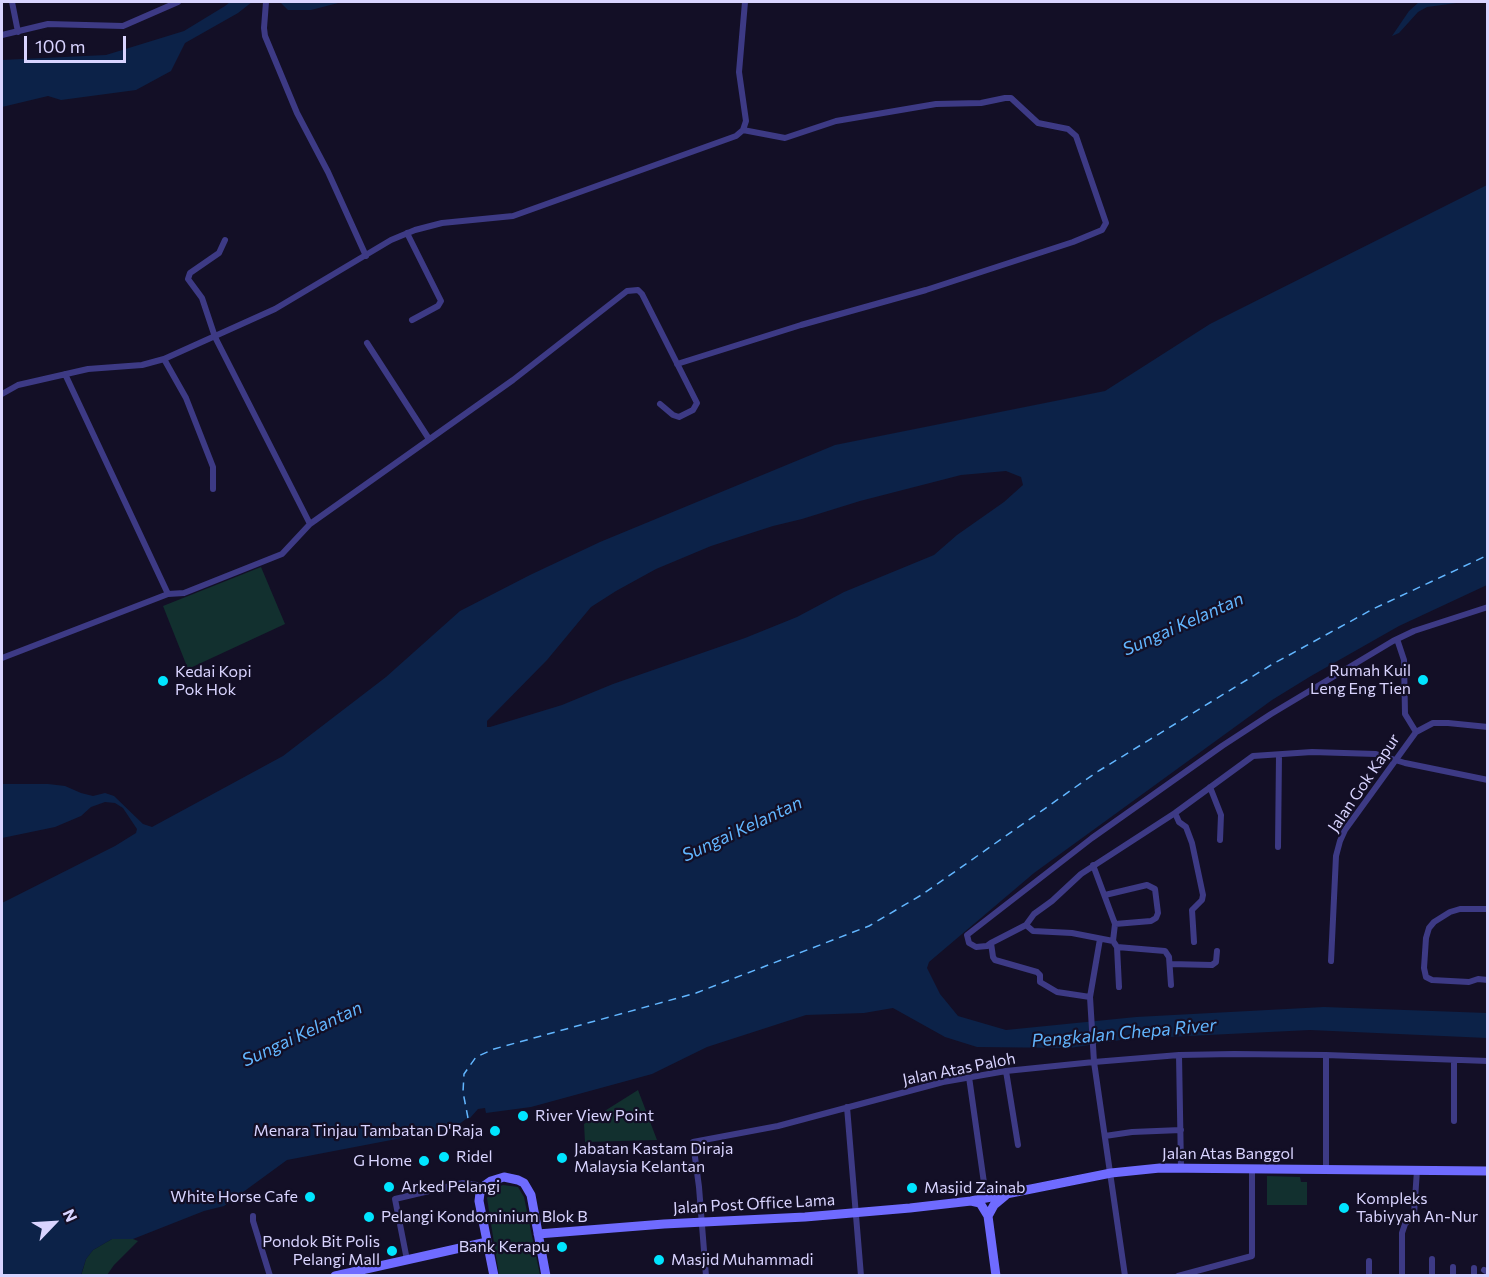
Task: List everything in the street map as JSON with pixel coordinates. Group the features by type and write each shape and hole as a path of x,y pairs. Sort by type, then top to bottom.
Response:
{"main road":[{"name":"Jalan Atas Banggol","path":"970,1200 1111,1173 1181,1168 1488,1171"},
{"path":"494,1275 479,1201 480,1193 491,1181 512,1178 524,1183 531,1194 546,1275"},
{"path":"988,1216 996,1202 1011,1193"},
{"name":"Jalan Post Office Lama","path":"538,1234 856,1213 970,1200"},
{"path":"970,1200 980,1203 988,1216 996,1273"},
{"path":"335,1275 362,1273 487,1242"}],"street":[{"path":"12,2 18,32"},
{"path":"2,35 49,24 123,26 178,2"},
{"path":"266,2 265,36 297,112 328,172 366,256"},
{"path":"743,130 746,115 739,72 745,2"},
{"path":"2,394 18,385 88,369 142,365 164,359 275,309 391,240 407,233 442,223 513,216 725,141 743,130 783,138 837,121 937,104 981,103 1011,98 1038,123 1064,128 1073,133 1106,223 1104,228 1039,253 926,290 801,325 677,364"},
{"path":"407,233 441,301 438,306 412,320"},
{"path":"225,240 218,254 188,277 201,298 215,337 310,524"},
{"path":"2,658 168,594 184,593 282,554 310,524 513,380 627,291 638,290 642,294 697,405 693,410 676,417 660,404"},
{"path":"367,344 429,439"},
{"path":"164,359 186,398 206,448 213,468 213,489"},
{"path":"65,374 168,594"},
{"path":"1488,607 1414,631 1397,639 1271,714 1092,838 967,935 969,943 976,947 987,946 1026,925 1034,915 1093,865 1175,813 1251,757 1312,752 1376,754 1488,780"},
{"path":"1397,639 1403,654 1405,714 1416,732"},
{"name":"Jalan Gok Kapur","path":"1331,961 1336,856 1340,841 1416,732 1433,723 1488,727"},
{"path":"1278,847 1279,755"},
{"path":"1210,787 1221,815 1220,840"},
{"path":"1175,813 1190,836 1203,896 1192,910 1194,942"},
{"path":"1093,865 1115,924 1119,987"},
{"path":"1105,895 1147,885 1155,889 1158,913 1156,918 1151,921 1115,924"},
{"path":"1488,909 1460,909 1434,922 1426,938 1424,968 1426,977 1432,980 1469,982 1478,979 1488,980"},
{"path":"1026,925 1033,932 1072,933 1115,944 1165,951 1169,955 1171,986"},
{"path":"1100,939 1090,997 1094,1062 1125,1275"},
{"path":"991,943 995,960 1037,972 1040,975 1040,982 1057,992 1090,997"},
{"path":"1170,964 1212,965 1216,962 1217,951"},
{"path":"1179,1055 1181,1168"},
{"name":"Jalan Atas Paloh","path":"703,1222 693,1142 778,1126 969,1077 1006,1071 1179,1055 1326,1055 1488,1061"},
{"path":"1326,1055 1326,1169"},
{"path":"1454,1060 1454,1121"},
{"path":"1006,1071 1018,1145"},
{"path":"969,1077 986,1197"},
{"path":"847,1107 861,1275"},
{"path":"1105,1136 1132,1132 1181,1130"},
{"path":"1178,1275 1252,1256 1252,1168"},
{"path":"1402,1275 1402,1233 1405,1224 1414,1214 1417,1170"},
{"path":"407,1260 395,1199 463,1183 484,1186"},
{"path":"253,1216 270,1275"},
{"path":"703,1222 706,1275"},
{"path":"1432,1259 1432,1275"},
{"path":"1369,1262 1369,1275"},
{"path":"1453,1267 1454,1275"}],"green space":[{"path":"261,567 285,624 188,669 163,606"},
{"path":"638,1090 657,1140 585,1142 584,1124"},
{"path":"1267,1176 1300,1177 1301,1182 1307,1182 1307,1205 1267,1205"},
{"path":"503,1185 518,1187 524,1197 540,1275 499,1275 487,1198 493,1189"},
{"path":"118,1238 138,1241 107,1275 81,1276 86,1259 93,1250"}],"water":[{"path":"230,2 252,2 238,13 185,43 171,71 136,90 61,100 48,96 2,107 2,60 106,55 184,31"},
{"path":"280,2 342,2 311,10 288,10"},
{"path":"1419,2 1464,2 1427,7 1418,12 1399,33 1392,36 1409,11"},
{"path":"1487,185 1487,585 1399,626 1272,700 1034,873 929,962 927,968 940,994 958,1016 1006,1030 1136,1017 1324,1007 1487,1013 1487,1038 1310,1030 1127,1039 1070,1048 977,1047 945,1037 893,1008 864,1013 806,1015 707,1047 652,1074 531,1107 486,1113 485,1108 478,1109 470,1118 454,1128 287,1160 224,1206 204,1211 133,1239 112,1239 93,1250 86,1259 81,1275 2,1275 2,903 115,846 136,833 137,829 123,808 115,803 105,802 55,827 2,838 2,784 65,786 93,796 105,793 114,796 143,824 152,827 283,756 386,677 460,611 530,575 600,542 835,445 1105,391 1210,324","holes":["1006,471 1021,477 1023,485 934,555 844,592 797,617 745,638 613,684 562,705 487,727 487,721 547,660 591,607 656,569 711,546 773,526 961,475"]}],"ferry route":[{"path":"468,1118 463,1092 464,1074 476,1057 494,1049 696,993 869,926 923,894 1097,772 1271,665 1373,609 1488,555"}],"place":[{"name":"Rumah Kuil Leng Eng Tien","path":"1423,680"},
{"name":"Kedai Kopi Pok Hok","path":"163,681"},
{"name":"River View Point","path":"523,1116"},
{"name":"Menara Tinjau Tambatan D'Raja","path":"495,1131"},
{"name":"Ridel","path":"444,1157"},
{"name":"Jabatan Kastam Diraja Malaysia Kelantan","path":"562,1158"},
{"name":"G Home","path":"424,1161"},
{"name":"Arked Pelangi","path":"389,1187"},
{"name":"Masjid Zainab","path":"912,1188"},
{"name":"White Horse Cafe","path":"310,1197"},
{"name":"Kompleks Tabiyyah An-Nur","path":"1344,1208"},
{"name":"Pelangi Kondominium Blok B","path":"369,1217"},
{"name":"Bank Kerapu","path":"562,1247"},
{"name":"Pondok Bit Polis Pelangi Mall","path":"392,1251"},
{"name":"Masjid Muhammadi","path":"659,1260"}],"water label":[{"name":"Sungai Kelantan","path":"1183,624"},
{"name":"Sungai Kelantan","path":"742,829"},
{"name":"Pengkalan Chepa River","path":"1124,1033"},
{"name":"Sungai Kelantan","path":"302,1034"}]}
